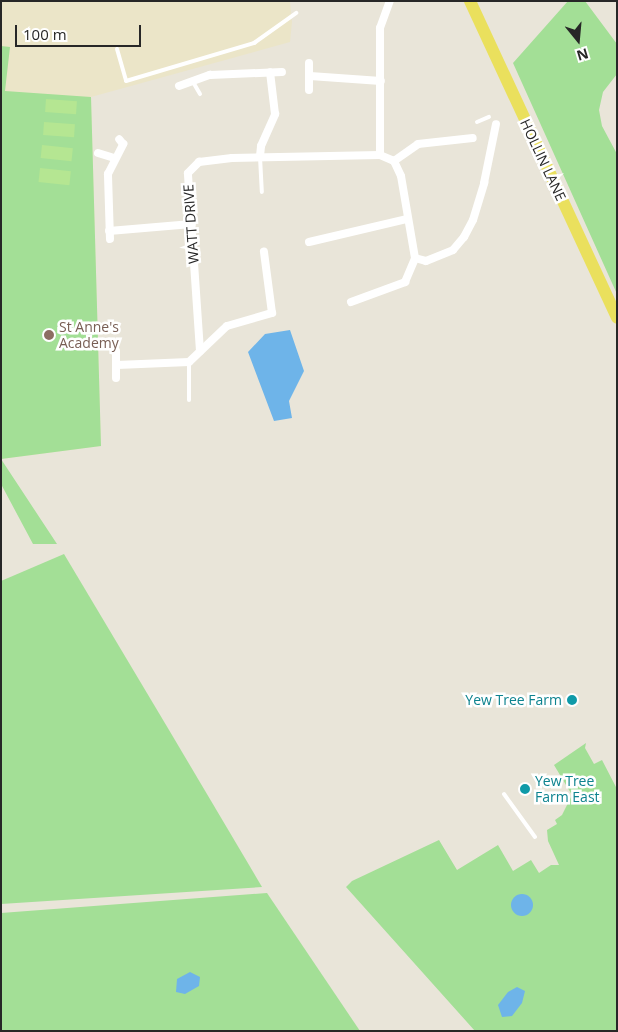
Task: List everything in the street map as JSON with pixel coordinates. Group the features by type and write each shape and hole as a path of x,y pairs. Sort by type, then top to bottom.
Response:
{"main road":[{"name":"HOLLIN LANE","path":"470,1 617,318"}],"street":[{"path":"351,302 404,282 415,258 401,176 394,161 380,155 380,28 390,1"},
{"path":"309,63 309,90"},
{"path":"260,156 261,146 275,114 270,72"},
{"path":"178,86 210,75 282,72"},
{"path":"310,76 381,80"},
{"path":"415,258 426,261 453,250 473,220 484,183 496,124"},
{"path":"394,161 418,144 474,138"},
{"path":"118,139 123,144 114,158 108,174 110,235 192,224"},
{"path":"98,152 114,158"},
{"name":"WATT DRIVE","path":"200,351 188,173 199,162 260,156 380,155"},
{"path":"309,242 407,219"},
{"path":"117,365 189,362 227,326 272,313 264,252"},
{"path":"372,294 375,302"},
{"path":"116,351 116,378"}],"lane":[{"path":"117,49 126,81 254,44 296,13"},
{"path":"193,82 200,94"},
{"path":"477,122 489,117"},
{"path":"260,156 262,192"},
{"path":"189,362 189,400"},
{"path":"504,794 535,837"}],"shaded area":[{"name":"St Anne's Academy","path":"1,1 290,1 292,22 290,42 91,97 101,446 1,459"}],"green space":[{"path":"568,1 585,1 617,44 617,74 603,92 599,110 602,126 617,154 617,294 513,63"},
{"name":"St Anne's Academy","path":"1,46 10,47 5,91 91,97 101,446 1,459"},
{"path":"46,99 77,101 76,114 45,112"},
{"path":"44,122 75,124 74,137 43,135"},
{"path":"42,145 73,148 71,161 41,158"},
{"path":"40,168 71,171 69,185 39,182"},
{"path":"1,459 57,544 33,544 1,484"},
{"path":"64,554 262,887 1,904 1,581"},
{"path":"586,743 585,748 594,764 602,760 617,789 617,1031 475,1031 346,887 352,881 439,840 457,870 498,845 513,871 531,860 539,873 551,865 559,865 548,841 547,830 557,824 555,820 562,815 572,795 554,765"},
{"path":"267,893 360,1031 1,1031 1,913"}],"water":[{"path":"290,330 304,371 289,401 292,418 274,421 248,352 265,334"},
{"path":"518,894 526,894 533,901 533,909 526,916 518,916 511,909 511,901"},
{"path":"190,972 200,977 199,986 185,994 176,992 177,979"},
{"path":"517,987 525,991 522,1003 512,1016 502,1017 498,1005 508,992"}],"place":[{"name":"St Anne's Academy","path":"49,335"},
{"name":"Yew Tree Farm","path":"572,700"},
{"name":"Yew Tree Farm East","path":"525,789"}]}
